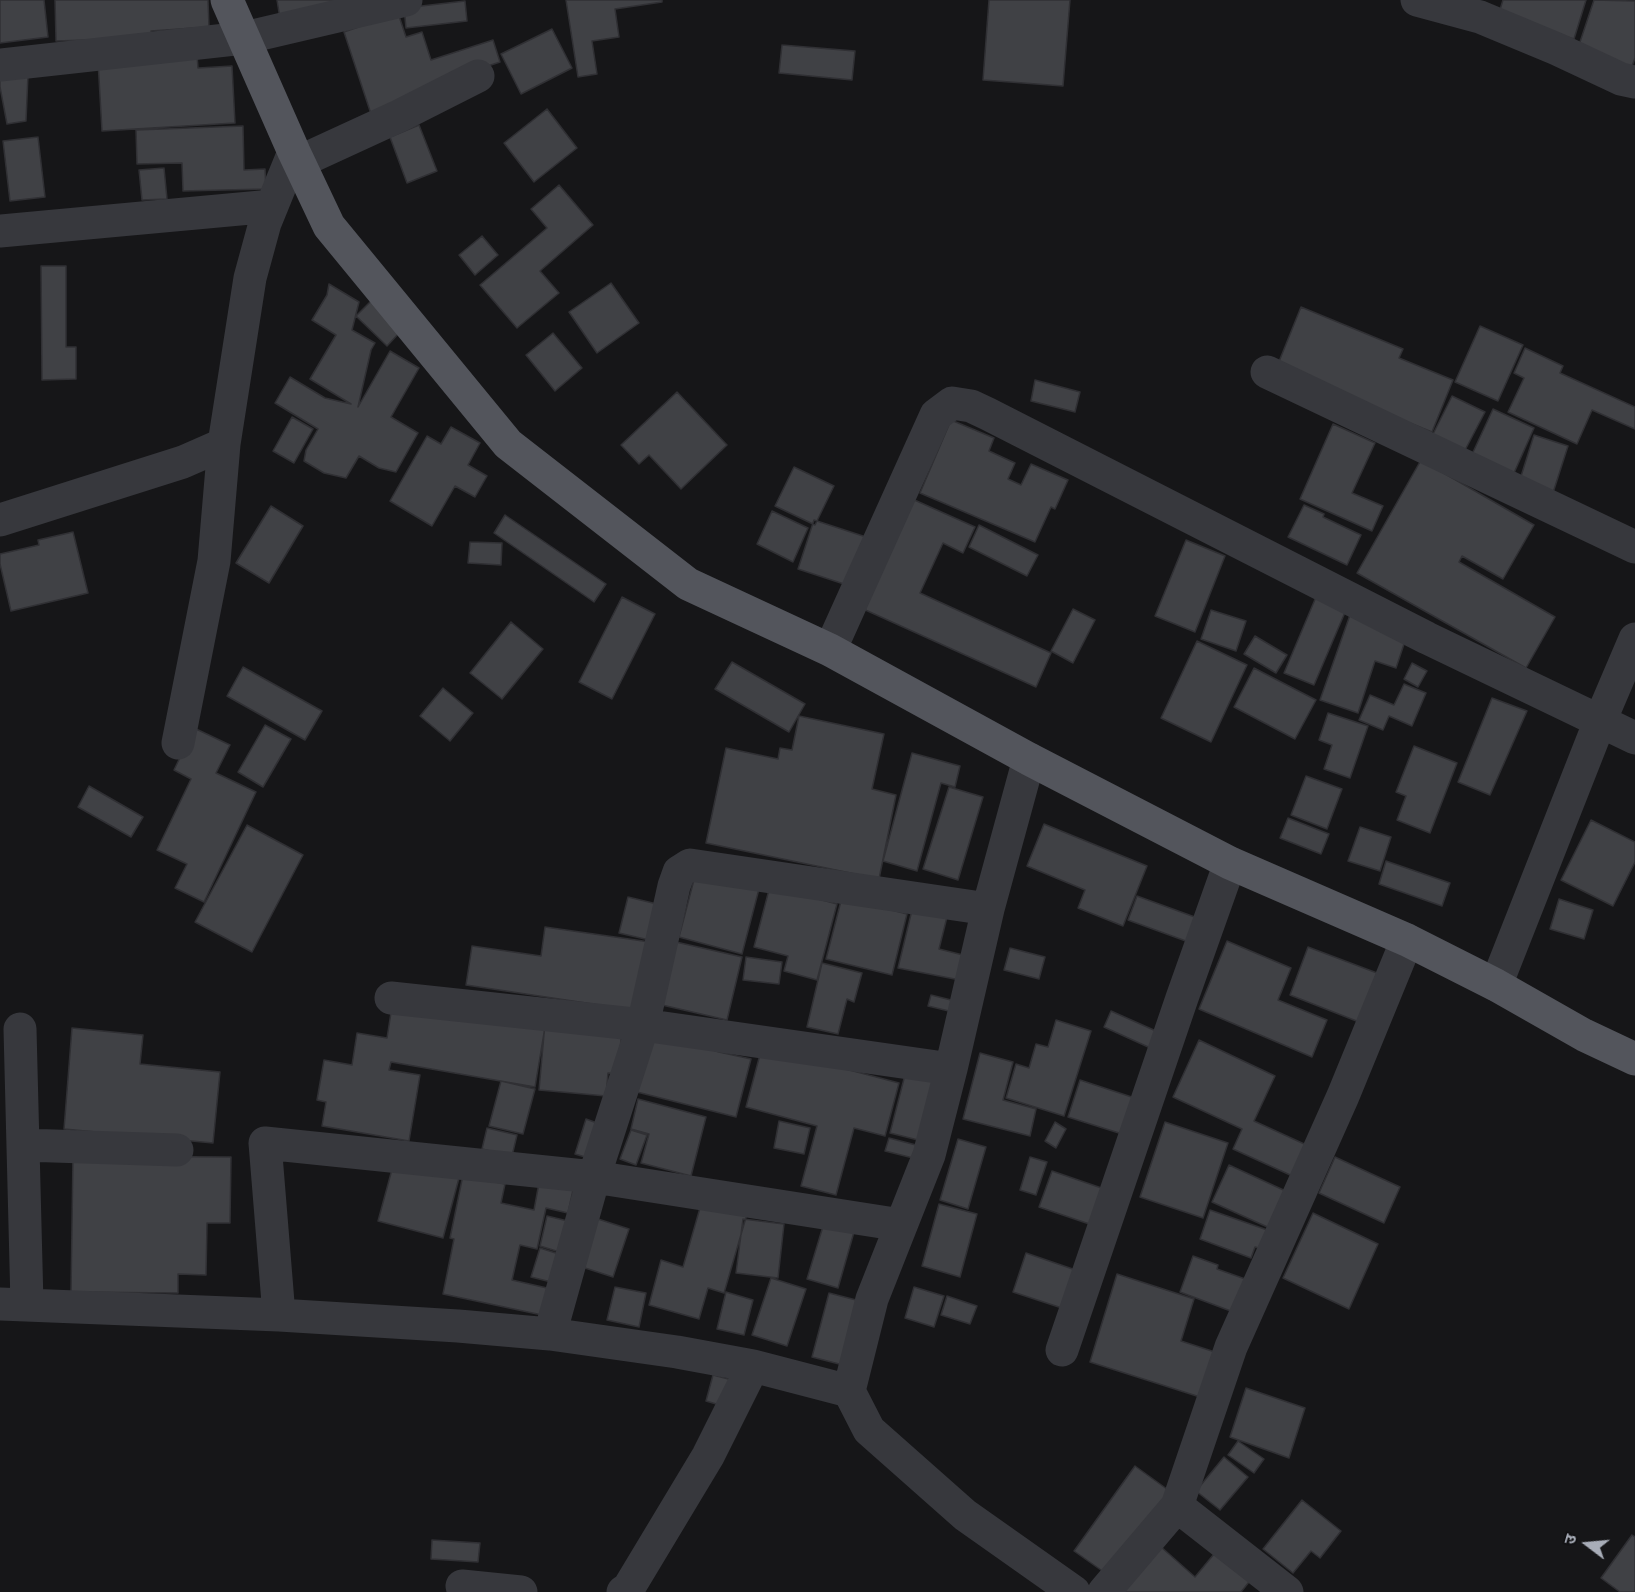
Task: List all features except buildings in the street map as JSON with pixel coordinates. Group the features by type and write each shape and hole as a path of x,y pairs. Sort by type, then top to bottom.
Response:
{"main road":[{"path":"228,0 296,157 329,226 508,444 688,584 830,650 1029,759 1230,863 1407,940 1496,985 1584,1035 1635,1059"}],"street":[{"path":"0,64 244,38 406,0"},
{"path":"1417,0 1480,17 1621,79 1635,82"},
{"path":"178,743 214,561 224,444 250,279 272,206 296,157 399,116 478,76"},
{"path":"0,231 272,206"},
{"path":"1267,372 1635,547"},
{"path":"830,650 936,415 952,403 971,406 988,414 1428,638 1635,738"},
{"path":"0,520 183,462 224,444"},
{"path":"1496,985 1600,721 1635,639"},
{"path":"1029,759 988,909 929,1155 872,1299 849,1391 869,1430 965,1515 1074,1592"},
{"path":"1062,1350 1230,863"},
{"path":"550,1334 594,1177 643,1025 679,872 690,865 988,909"},
{"path":"1104,1592 1177,1506 1231,1347 1343,1096 1407,940"},
{"path":"392,998 643,1025 951,1068"},
{"path":"20,1029 23,1145 14,1304 458,1326 550,1334 677,1352 753,1366 849,1391"},
{"path":"279,1316 265,1143 594,1177 901,1225"},
{"path":"23,1145 177,1150"},
{"path":"623,1592 627,1589 708,1456 753,1366"},
{"path":"1177,1506 1287,1592"},
{"path":"462,1586 521,1592"}]}
